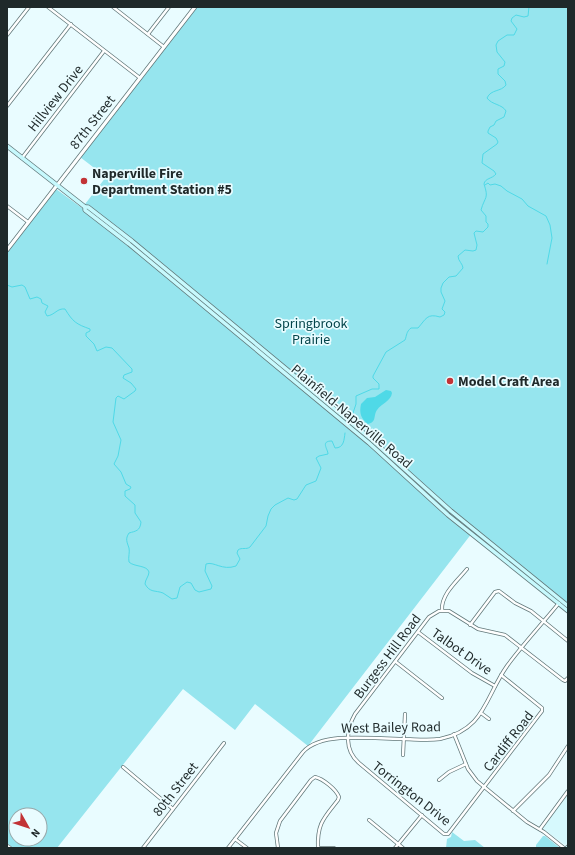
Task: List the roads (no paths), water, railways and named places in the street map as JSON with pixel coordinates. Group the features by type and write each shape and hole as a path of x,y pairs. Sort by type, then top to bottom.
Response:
{"main road":[{"name":"Plainfield-Naperville Road","path":"7,146 85,207 86,210 369,444 454,519 559,602 568,611"},
{"name":"Plainfield-Naperville Road","path":"559,602 568,606"}],"street":[{"path":"7,35 29,7"},
{"path":"48,7 140,78"},
{"path":"113,7 164,47"},
{"path":"148,34 169,7"},
{"name":"87th Street","path":"7,250 195,7"},
{"path":"7,106 71,24"},
{"name":"Hillview Drive","path":"22,158 104,51"},
{"path":"7,206 28,222"},
{"path":"442,610 442,603 445,597 467,569"},
{"path":"470,625 495,592 498,591 515,603 531,611 568,641"},
{"name":"West Bailey Road","path":"228,848 305,750 313,744 335,738 435,739 454,734 469,726 481,713 502,675 559,602"},
{"name":"Burgess Hill Road","path":"348,738 350,726 355,714 432,614 442,610 452,612 470,625 483,631 505,635 563,680 566,681 568,678"},
{"name":"Talbot Drive","path":"418,632 472,673 495,686"},
{"path":"396,662 442,698"},
{"name":"Cardiff Road","path":"484,788 542,711 540,707 502,675"},
{"path":"481,713 489,719"},
{"path":"403,755 405,714"},
{"path":"454,734 466,764 474,778 484,788 527,822 540,829 564,848"},
{"name":"Torrington Drive","path":"348,738 350,752 357,762 444,834 448,834 484,788"},
{"name":"80th Street","path":"143,848 224,743"},
{"path":"513,811 549,776 568,746"},
{"path":"439,780 449,772 466,764"},
{"path":"123,767 173,809"},
{"path":"278,848 276,833 280,821 311,780 316,777 335,791 339,797 320,826 317,837 318,848 334,848"},
{"path":"540,829 568,791"},
{"path":"395,848 422,815"},
{"path":"370,820 403,848"},
{"path":"235,839 247,848"}],"waterway":[{"path":"354,416 353,413 356,404 356,396 372,389 379,389 379,384 373,376 386,352 405,340 409,329 418,328 429,316 440,317 444,315 445,312 442,309 445,301 441,292 443,283 449,277 456,276 463,268 458,256 465,250 476,250 477,245 474,233 476,231 483,232 488,227 486,216 481,210 486,197 484,184 496,174 482,163 483,154 497,144 498,142 496,138 488,133 488,131 496,121 504,117 506,111 487,98 491,93 506,85 505,81 498,74 498,69 504,66 505,62 497,52 496,45 498,41 507,35 514,35 517,29 511,21 512,18 516,15 524,17 528,16 529,7"},
{"path":"485,185 488,183 490,185 495,184 501,186 522,199 528,206 546,216 550,225 552,238 547,264"},
{"path":"7,285 12,287 22,285 25,287 30,299 37,297 41,299 42,303 48,306 45,312 47,316 65,309 75,322 90,329 90,331 86,333 86,336 94,344 97,351 106,347 112,348 132,369 132,372 124,375 123,378 131,383 136,389 135,391 124,399 118,396 116,398 113,422 121,440 118,456 114,464 121,472 126,484 131,487 125,491 125,496 135,505 135,513 141,522 139,529 129,533 127,537 129,562 148,570 149,574 145,584 151,590 163,593 172,599 177,598 180,587 187,582 191,583 195,590 199,592 211,589 212,586 205,571 206,564 209,563 222,567 236,566 240,559 237,553 238,550 250,547 266,526 271,509 288,498 294,500 297,499 306,485 316,481 321,468 316,458 328,454 325,444 328,441 332,441 335,448 340,447 343,443 345,433"}],"place":[{"name":"Naperville Fire Department Station #5","path":"84,181"},
{"name":"Model Craft Area","path":"450,381"}],"park label":[{"name":"Springbrook Prairie","path":"311,332"}]}
